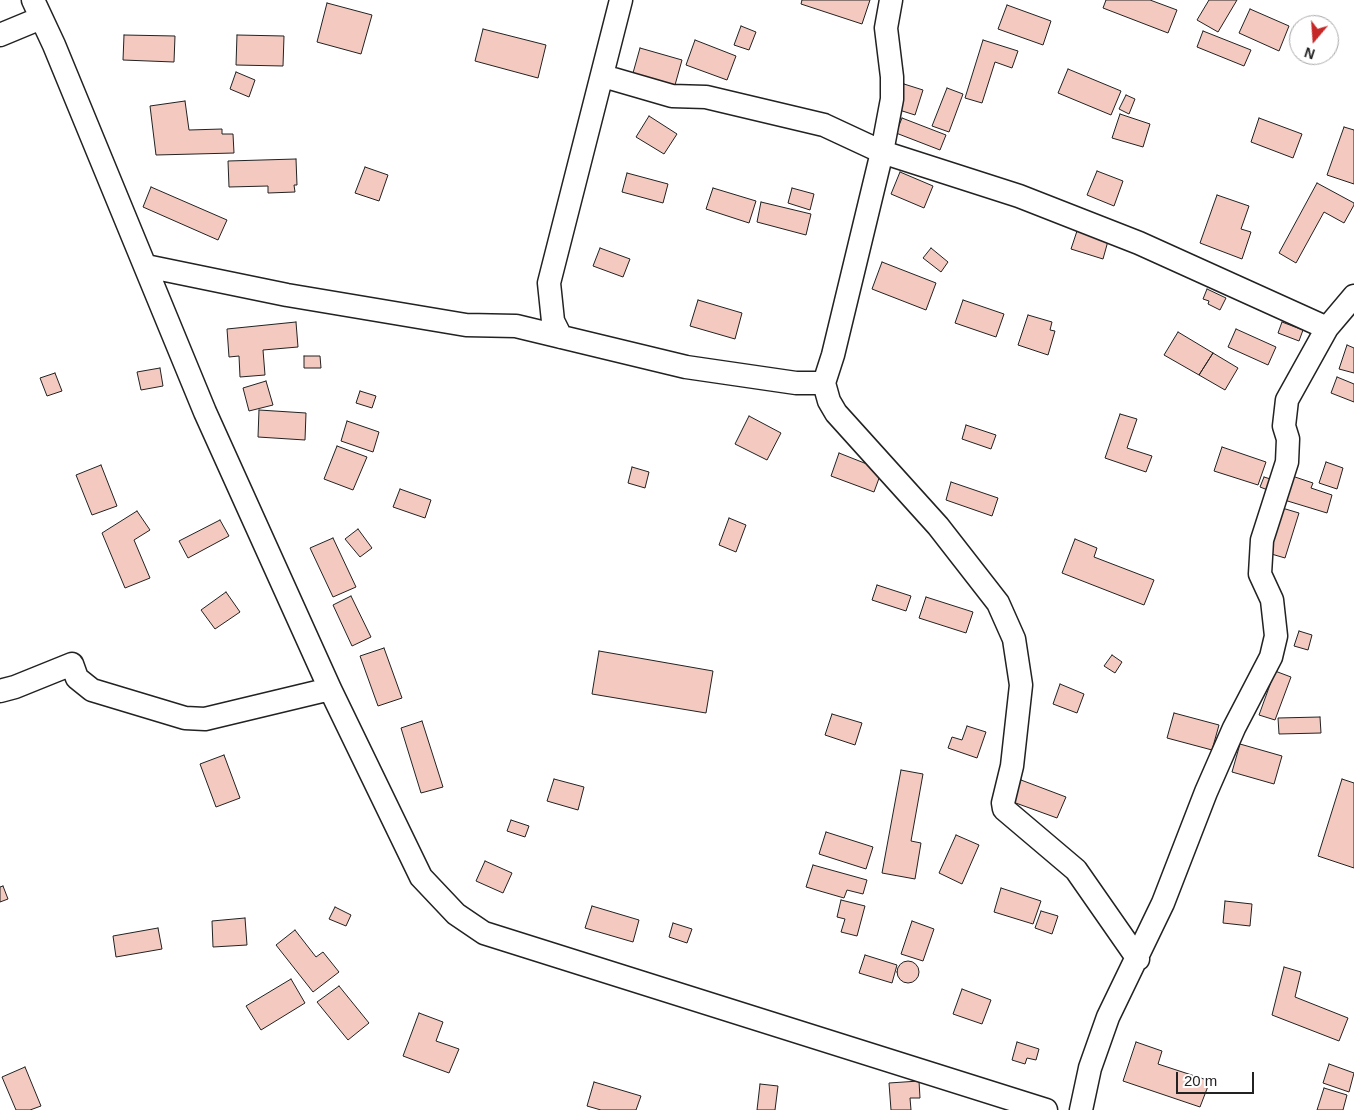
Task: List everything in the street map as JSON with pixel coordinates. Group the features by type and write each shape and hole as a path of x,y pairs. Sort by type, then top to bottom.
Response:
{"street":[{"path":"561,337 553,320 549,283 621,0"},
{"path":"891,0 886,28 892,77 892,100 882,152 833,355 824,383 829,401 836,413 938,526 998,603 1014,638 1020,685 1012,766 1003,803 1004,809 1076,870 1138,959"},
{"path":"0,35 37,9 146,266 205,412 330,689 421,877 456,914 484,933 1046,1110"},
{"path":"603,76 672,96 706,97 824,125 882,152 1019,196 1139,243 1327,328"},
{"path":"146,266 244,287 466,325 516,326 686,367 796,382 824,383"},
{"path":"1081,1110 1090,1068 1108,1017 1138,959 1163,903 1206,792 1234,728 1271,657 1276,636 1272,600 1260,574 1262,540 1286,462 1288,439 1284,426 1287,400 1327,328 1354,296"},
{"path":"0,691 15,687 72,664 77,678 92,690 185,718 205,718 330,689"}],"building":[{"path":"802,0 870,0 862,24 801,4"},
{"path":"1106,0 1150,0 1177,10 1168,33 1103,8"},
{"path":"1209,0 1237,0 1218,32 1197,20"},
{"path":"327,3 372,15 361,54 317,42"},
{"path":"1007,5 1051,21 1043,45 998,29"},
{"path":"1250,9 1289,26 1279,51 1239,33"},
{"path":"741,26 756,32 749,50 734,45"},
{"path":"483,29 546,45 538,78 475,61"},
{"path":"1203,31 1251,50 1244,66 1197,47"},
{"path":"124,35 175,36 174,62 123,60"},
{"path":"237,35 284,36 283,66 236,65"},
{"path":"695,40 736,56 727,80 686,65"},
{"path":"983,40 1018,51 1012,68 995,62 982,103 965,98"},
{"path":"640,48 682,60 675,85 633,73"},
{"path":"1068,69 1121,91 1111,115 1058,93"},
{"path":"236,72 255,80 249,97 230,89"},
{"path":"904,84 923,90 915,115 896,109"},
{"path":"947,88 963,94 949,132 932,126"},
{"path":"1126,95 1135,99 1129,114 1119,109"},
{"path":"185,101 189,130 222,129 222,134 233,134 234,153 156,155 150,106"},
{"path":"1120,114 1150,124 1143,147 1112,138"},
{"path":"649,116 677,134 664,154 636,137"},
{"path":"902,118 946,135 940,150 896,133"},
{"path":"1259,118 1302,134 1293,158 1251,142"},
{"path":"1344,127 1354,130 1354,184 1327,175"},
{"path":"296,159 297,185 294,185 295,192 268,193 268,186 229,187 228,161"},
{"path":"365,167 388,175 379,201 355,193"},
{"path":"1097,171 1123,181 1114,206 1087,195"},
{"path":"900,172 933,186 924,208 891,194"},
{"path":"627,173 668,184 663,203 622,192"},
{"path":"1317,183 1354,203 1354,205 1344,223 1324,212 1296,263 1279,253"},
{"path":"151,187 227,220 218,240 143,207"},
{"path":"713,188 756,201 749,223 706,209"},
{"path":"792,188 814,194 810,210 788,203"},
{"path":"1217,195 1249,206 1241,229 1251,232 1242,259 1200,243"},
{"path":"761,202 811,214 806,235 757,222"},
{"path":"1077,231 1108,241 1103,259 1071,249"},
{"path":"600,248 630,259 623,277 593,266"},
{"path":"931,248 948,262 941,272 923,258"},
{"path":"882,262 936,283 926,310 872,289"},
{"path":"1207,289 1226,298 1220,310 1208,304 1209,301 1203,299"},
{"path":"698,300 742,313 735,339 690,326"},
{"path":"963,300 1004,314 996,337 955,323"},
{"path":"1028,315 1052,322 1050,330 1055,331 1048,355 1018,345"},
{"path":"296,322 298,347 263,350 265,375 240,377 239,356 229,357 227,329"},
{"path":"1282,322 1303,330 1299,341 1278,333"},
{"path":"1236,329 1276,347 1268,365 1228,347"},
{"path":"1178,332 1213,353 1199,375 1164,355"},
{"path":"1347,345 1354,348 1354,373 1339,369"},
{"path":"1213,353 1238,368 1225,390 1199,375"},
{"path":"304,356 320,356 321,368 304,368"},
{"path":"160,368 163,386 141,390 137,372"},
{"path":"55,373 62,391 47,396 40,378"},
{"path":"1337,377 1354,384 1354,402 1331,393"},
{"path":"266,381 273,405 249,411 243,388"},
{"path":"360,391 376,396 372,408 356,403"},
{"path":"259,410 306,413 305,440 258,437"},
{"path":"1120,414 1137,419 1127,448 1152,456 1146,472 1105,458"},
{"path":"749,416 781,433 767,460 735,444"},
{"path":"347,421 379,432 373,452 341,441"},
{"path":"966,425 996,435 991,449 962,439"},
{"path":"337,446 367,457 353,490 324,479"},
{"path":"1222,447 1266,462 1258,485 1214,471"},
{"path":"839,453 882,470 874,492 831,476"},
{"path":"1326,462 1343,468 1337,489 1319,483"},
{"path":"101,465 117,506 92,515 76,475"},
{"path":"632,467 649,472 645,488 628,483"},
{"path":"1289,475 1313,483 1311,488 1332,495 1327,513 1281,499"},
{"path":"1264,477 1277,481 1273,492 1260,487"},
{"path":"951,482 998,498 992,516 946,500"},
{"path":"400,489 431,500 425,518 393,507"},
{"path":"1282,508 1299,513 1285,558 1268,553"},
{"path":"137,511 150,530 134,540 150,578 125,588 102,533"},
{"path":"729,518 746,525 736,552 719,545"},
{"path":"220,520 229,536 188,558 179,541"},
{"path":"358,529 372,548 360,557 345,539"},
{"path":"333,538 356,587 333,597 310,548"},
{"path":"1075,539 1097,548 1094,557 1154,580 1144,605 1062,573"},
{"path":"877,585 911,596 906,611 872,600"},
{"path":"226,592 240,612 215,629 201,610"},
{"path":"351,596 371,637 352,646 333,605"},
{"path":"926,597 973,612 966,633 919,618"},
{"path":"1299,631 1312,635 1308,650 1294,646"},
{"path":"384,648 402,698 378,706 360,656"},
{"path":"599,651 713,671 706,713 592,694"},
{"path":"1112,655 1122,662 1115,673 1104,666"},
{"path":"1275,671 1291,677 1275,720 1259,715"},
{"path":"1060,684 1084,694 1077,713 1053,704"},
{"path":"1174,713 1219,725 1212,750 1167,738"},
{"path":"832,714 862,723 855,745 825,735"},
{"path":"1320,717 1321,733 1279,734 1278,718"},
{"path":"422,721 443,787 421,793 401,728"},
{"path":"967,726 986,732 977,758 948,748 952,737 962,740"},
{"path":"1240,744 1282,756 1274,784 1232,772"},
{"path":"224,755 240,798 216,807 200,764"},
{"path":"901,770 923,774 911,841 921,843 915,879 882,873"},
{"path":"554,779 584,787 578,810 547,801"},
{"path":"1342,779 1354,783 1354,868 1318,856"},
{"path":"1021,780 1066,797 1057,818 1013,802"},
{"path":"511,820 529,826 525,837 507,831"},
{"path":"826,832 873,847 866,869 819,854"},
{"path":"956,835 979,845 962,884 939,873"},
{"path":"485,861 512,873 503,893 476,881"},
{"path":"813,865 867,880 863,894 847,890 844,898 806,887"},
{"path":"3,886 8,899 0,902 0,887"},
{"path":"1001,888 1041,901 1033,924 994,912"},
{"path":"841,900 865,906 857,936 841,932 845,919 837,917"},
{"path":"1225,901 1252,904 1250,926 1223,923"},
{"path":"592,906 639,920 633,942 585,928"},
{"path":"335,907 351,915 346,926 329,919"},
{"path":"1041,911 1058,916 1052,934 1035,928"},
{"path":"245,918 247,945 213,947 212,921"},
{"path":"912,921 934,929 923,961 901,954"},
{"path":"673,923 692,929 687,943 669,937"},
{"path":"158,928 162,949 116,957 113,936"},
{"path":"295,930 316,957 323,952 339,972 313,992 276,945"},
{"path":"865,955 897,965 892,983 859,973"},
{"path":"908,961 916,964 919,972 916,980 908,983 900,980 897,972 900,964"},
{"path":"1284,967 1301,972 1295,997 1348,1018 1339,1041 1272,1015"},
{"path":"291,979 305,1003 261,1030 246,1006"},
{"path":"339,986 369,1023 348,1040 317,1002"},
{"path":"962,989 991,1000 982,1024 953,1014"},
{"path":"419,1013 443,1022 436,1041 459,1049 449,1073 403,1056"},
{"path":"1017,1042 1039,1049 1036,1060 1027,1058 1025,1064 1012,1060"},
{"path":"1136,1042 1162,1051 1158,1064 1210,1081 1200,1107 1123,1081"},
{"path":"1329,1064 1354,1073 1349,1092 1323,1083"},
{"path":"25,1067 41,1106 30,1110 16,1110 2,1077"},
{"path":"919,1081 920,1098 910,1098 911,1110 891,1110 889,1083"},
{"path":"594,1082 641,1096 636,1110 601,1110 587,1106"},
{"path":"760,1084 778,1086 775,1110 757,1110"},
{"path":"1324,1088 1347,1095 1343,1110 1317,1110"}]}
